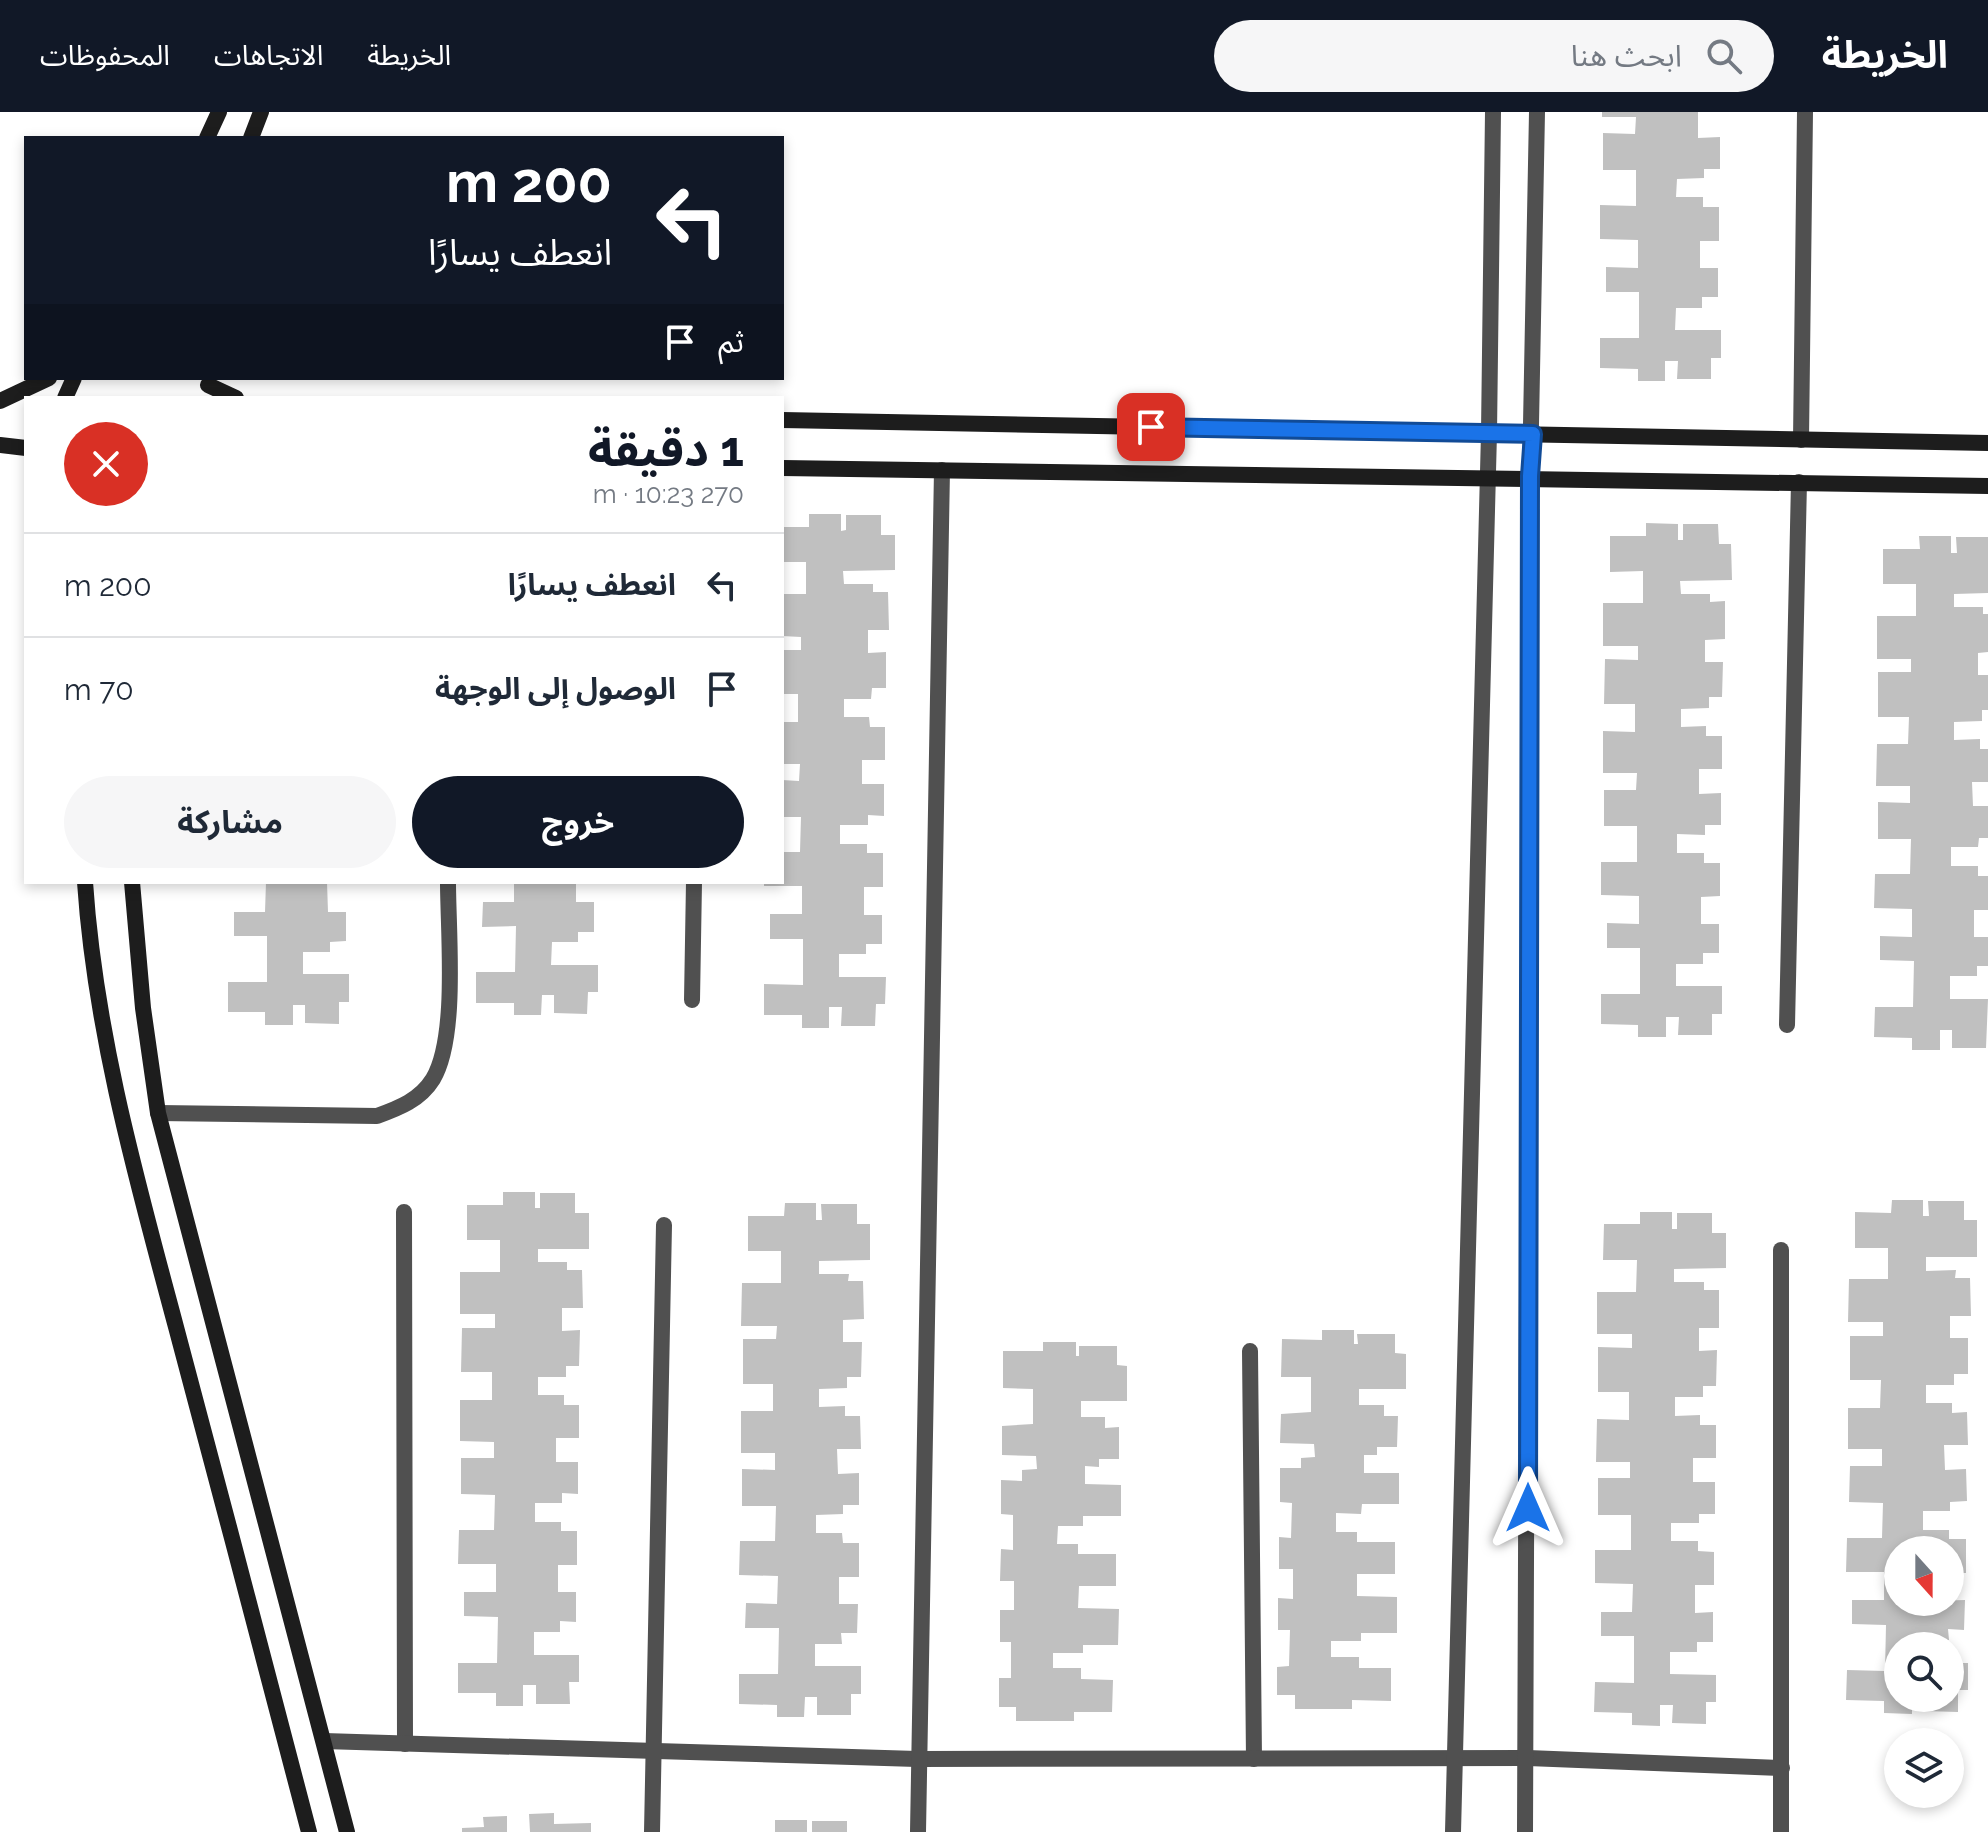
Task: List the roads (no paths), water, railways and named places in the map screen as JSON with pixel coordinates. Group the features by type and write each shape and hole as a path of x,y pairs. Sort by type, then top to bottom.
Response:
{"street":[{"path":"208,136 219,112"},
{"path":"252,136 261,112"},
{"path":"1453,1832 1489,433 1493,112"},
{"path":"1525,1832 1528,1758 1530,476 1537,112"},
{"path":"1801,440 1805,112"},
{"path":"0,401 45,380"},
{"path":"207,387 231,396"},
{"path":"784,420 1988,443"},
{"path":"0,445 24,448"},
{"path":"784,468 1530,476 1988,486"},
{"path":"918,1832 942,470"},
{"path":"1787,1025 1799,482"},
{"path":"85,884 89,935 121,1110 309,1832"},
{"path":"132,884 143,1008 158,1113 347,1832"},
{"path":"158,1113 377,1116 409,1104 432,1081 446,1051 448,884"},
{"path":"692,1000 694,884"},
{"path":"404,1212 405,1744"},
{"path":"652,1832 664,1225"},
{"path":"1781,1250 1781,1832"},
{"path":"1250,1351 1254,1759"},
{"path":"324,1741 917,1759 1528,1758 1782,1768"}]}
